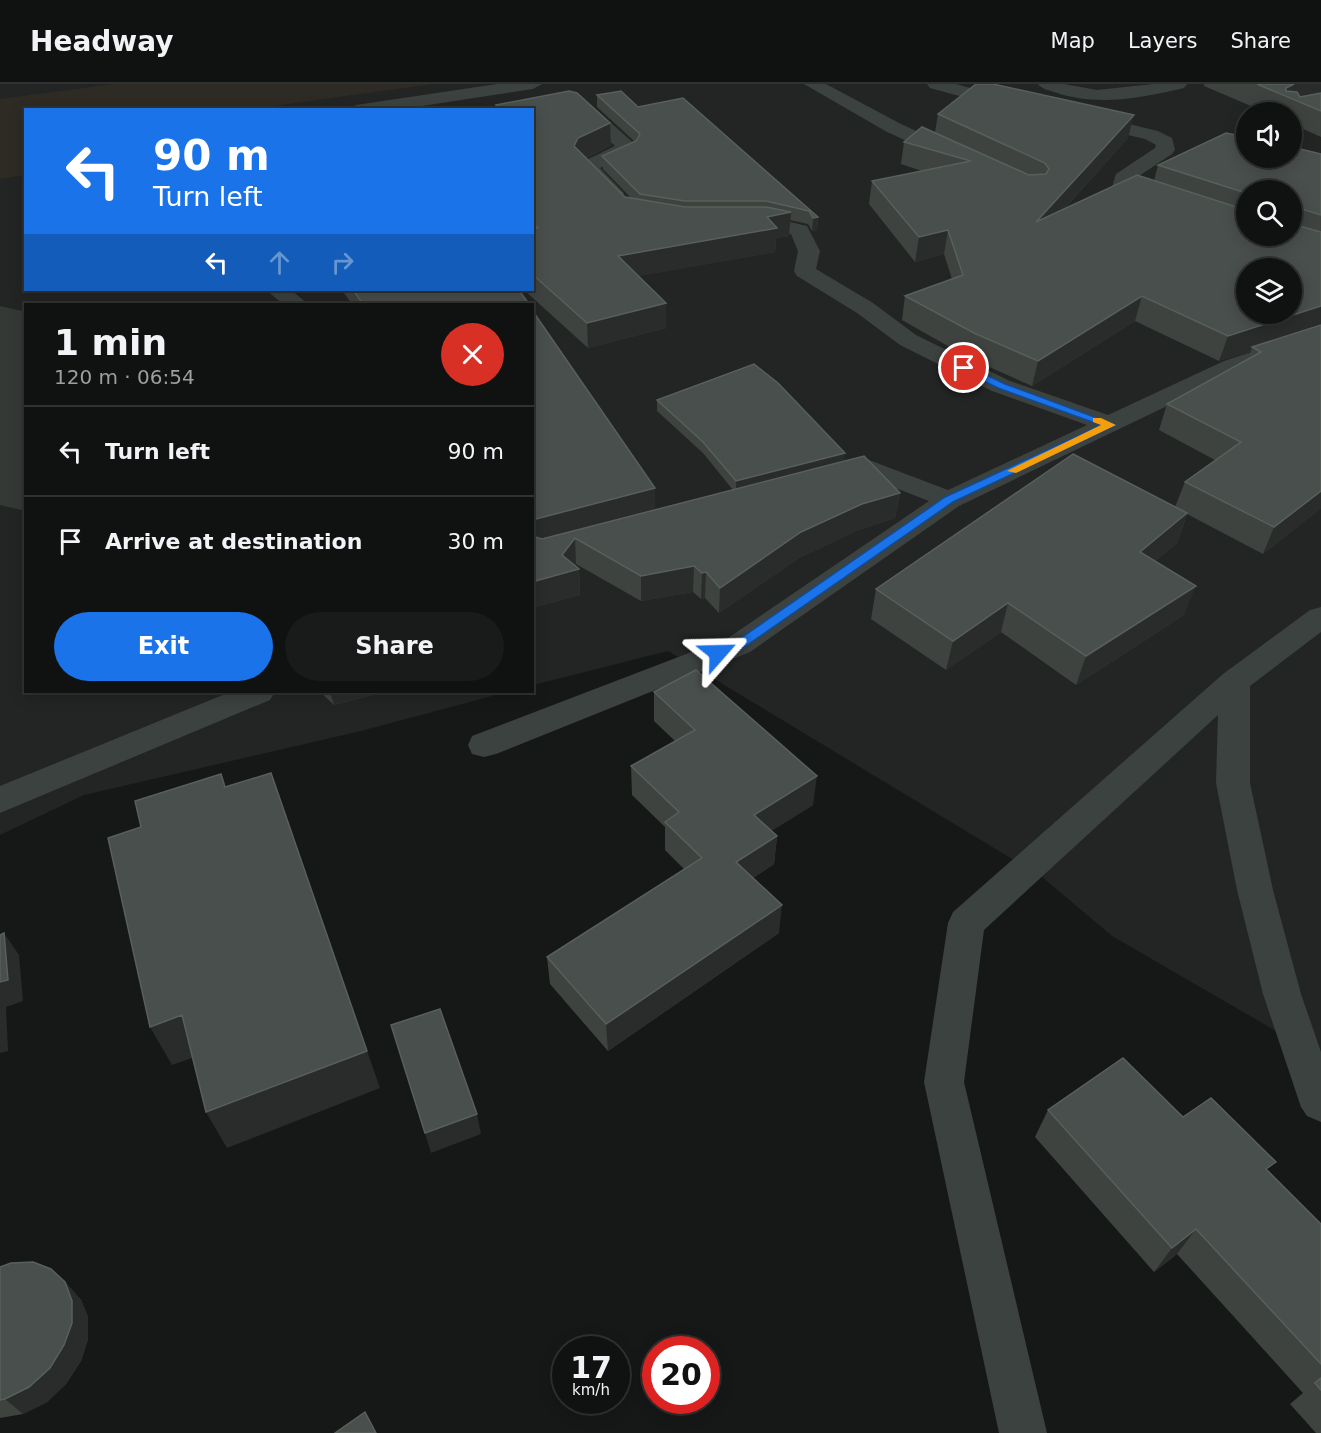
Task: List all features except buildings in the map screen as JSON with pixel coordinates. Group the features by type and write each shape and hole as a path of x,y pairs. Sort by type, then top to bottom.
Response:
{"street":[{"path":"370,108 533,84"},
{"path":"813,84 894,128 968,162"},
{"path":"936,84 1028,108"},
{"path":"1047,84 1088,96 1116,97 1178,84"},
{"path":"565,103 585,109 628,147 587,167 626,206"},
{"path":"1070,116 1151,135 1165,142 1165,150 1123,178 1122,187 1236,225"},
{"path":"719,222 765,222 800,230 809,251 805,272 865,308 908,340 1001,386 1111,425"},
{"path":"278,291 296,303"},
{"path":"484,745 739,645 949,500 1232,366 1321,336"},
{"path":"813,483 869,468 949,500"},
{"path":"1023,1433 944,1082 966,922 1234,682 1321,617"},
{"path":"1234,682 1233,783 1255,890 1282,994 1315,1095 1321,1103"},
{"path":"0,800 257,693"}],"shaded area":[{"path":"0,84 1321,84 1321,1057 1112,936 1042,877 668,651 534,685 534,303 24,303 24,693 503,693 361,731 84,795 0,835"},
{"path":"114,84 433,84 273,106 274,108 24,108 24,175 0,179 0,99"}],"taxiway":[{"path":"0,333 24,469"}],"slow traffic":[{"path":"1012,471 1111,425 1097,420"}],"route":[{"path":"718,653 739,645 949,500 1111,425 1001,386 964,368"}]}
